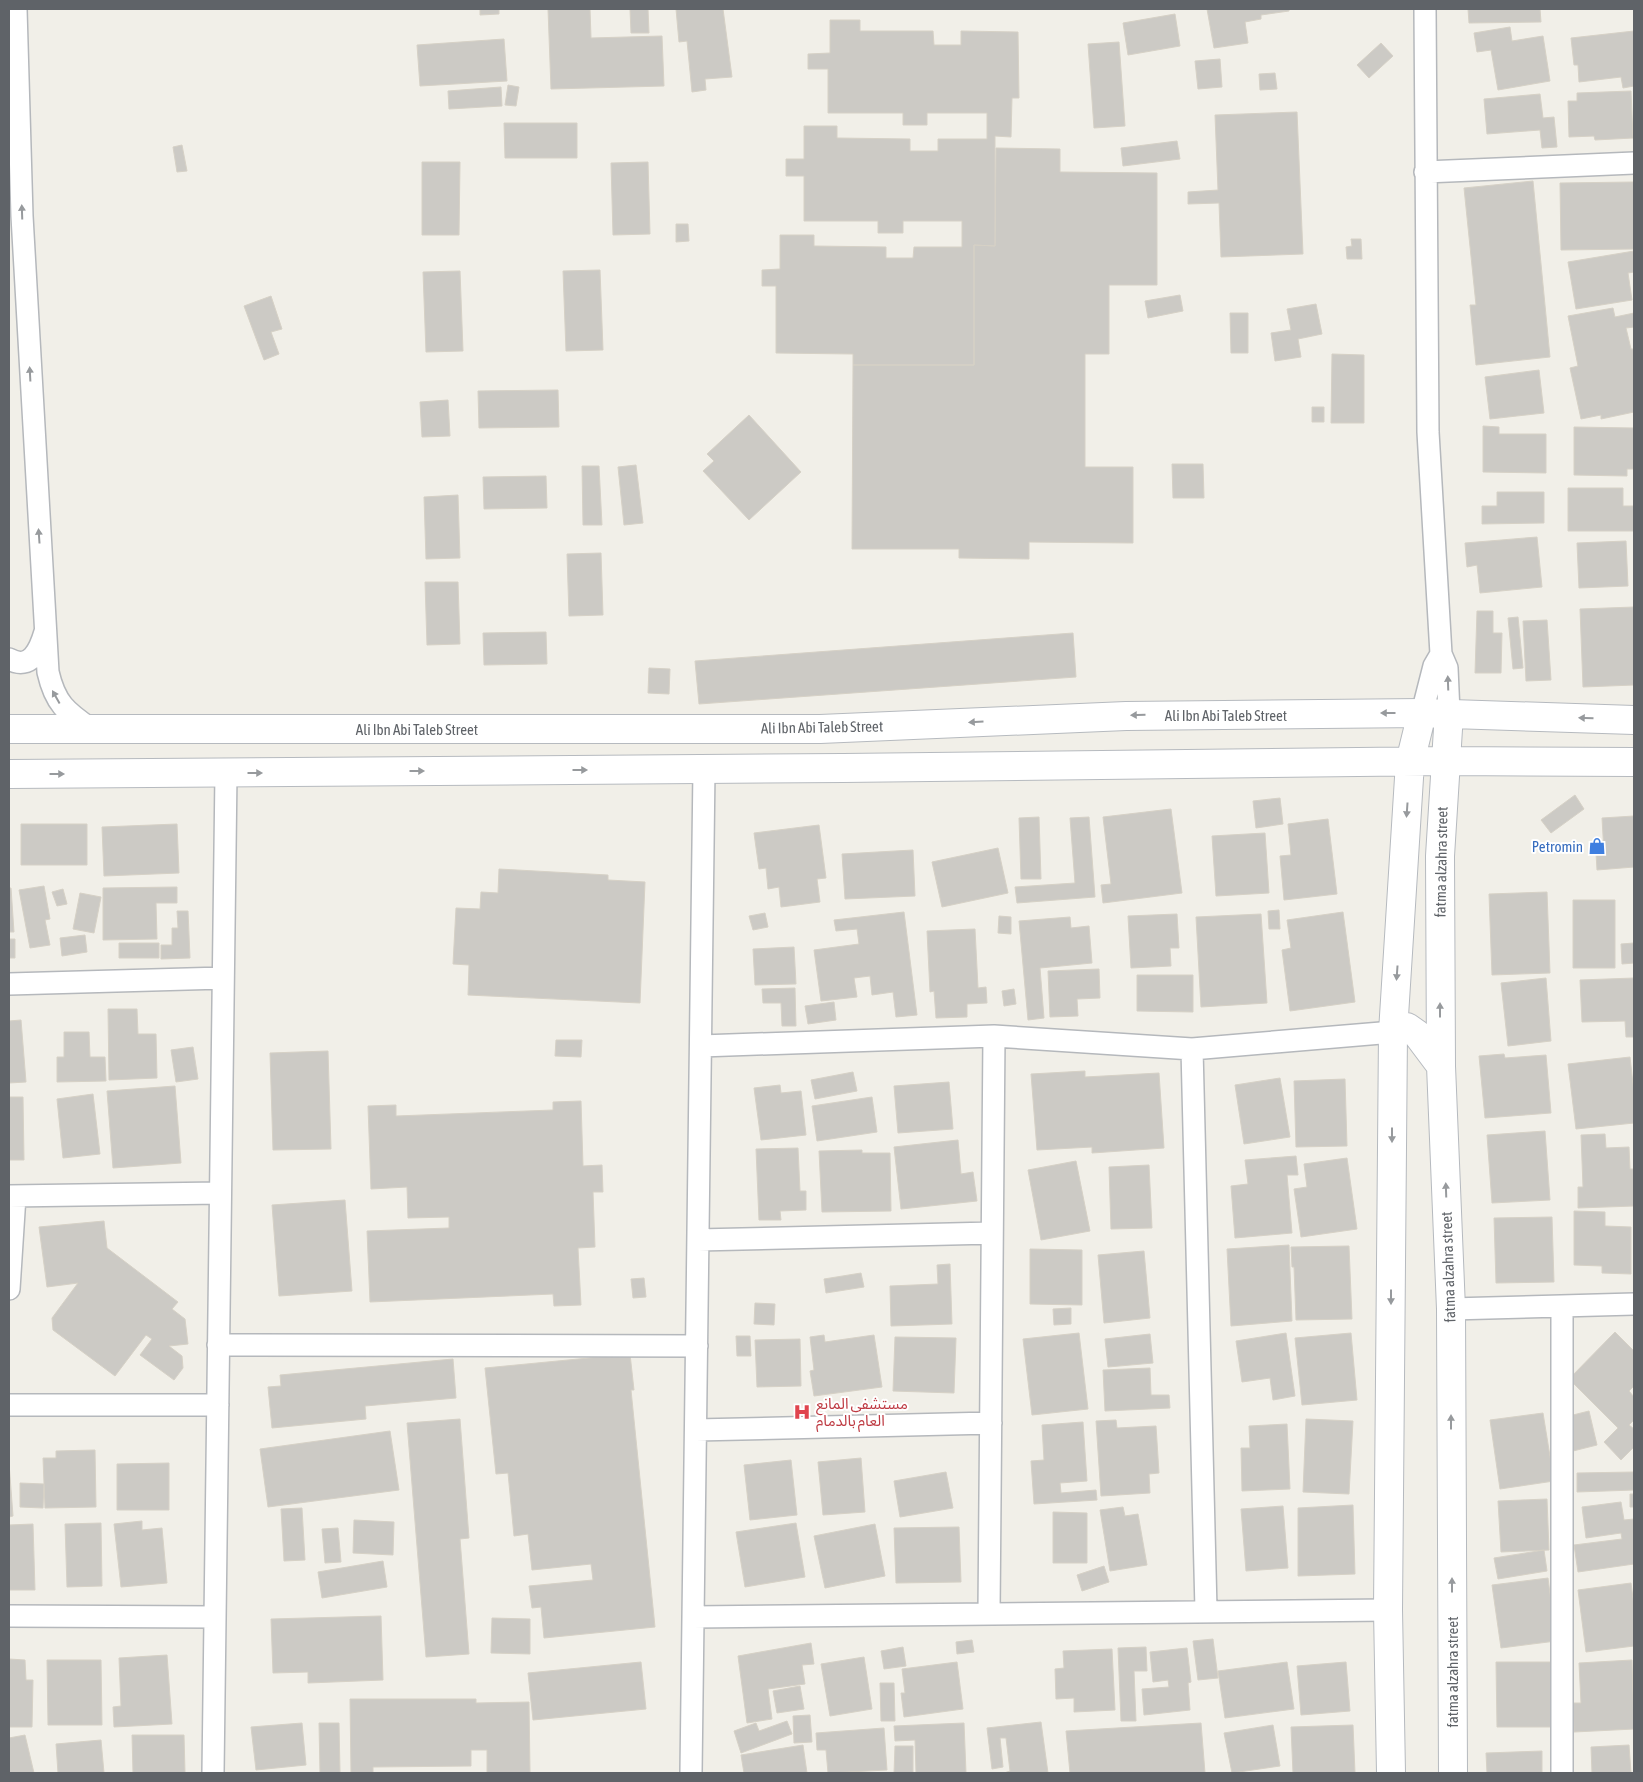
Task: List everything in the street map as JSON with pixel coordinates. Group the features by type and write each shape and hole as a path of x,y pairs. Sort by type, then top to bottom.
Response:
{"street":[{"path":"16,9 14,137 48,672 52,689 67,712 92,729"},
{"path":"1425,9 1428,432 1441,654 1447,668 1449,713"},
{"path":"1426,172 1634,163"},
{"path":"9,659 24,662 34,657 40,651 46,632"},
{"path":"1391,1773 1388,1610 1393,1032 1410,762 1434,666 1441,654"},
{"name":"Ali Ibn Abi Taleb Street","path":"9,729 820,729 1126,716 1422,713 1634,720"},
{"name":"fatma alzahra street","path":"1449,713 1440,856 1440,1066 1450,1308 1453,1773"},
{"path":"9,774 1446,761 1634,762"},
{"path":"691,1773 704,769"},
{"path":"213,1773 226,773"},
{"path":"9,984 223,978"},
{"path":"701,1046 994,1036 1192,1049 1393,1032 1407,1027 1417,1034 1440,1066"},
{"path":"989,1613 994,1036"},
{"path":"1192,1049 1206,1610"},
{"path":"9,1289 12,1196 220,1193"},
{"path":"698,1240 992,1232"},
{"path":"1450,1308 1634,1304"},
{"path":"1562,1306 1562,1773"},
{"path":"218,1345 697,1346"},
{"path":"9,1405 218,1404"},
{"path":"696,1430 991,1423"},
{"path":"693,1617 1206,1610 1388,1610"},
{"path":"9,1616 215,1617"}],"building":[{"path":"480,9 499,9 499,14 480,15"},
{"path":"548,9 590,9 591,38 662,36 664,86 551,89"},
{"path":"630,9 648,9 649,33 631,33"},
{"path":"676,9 723,9 732,77 705,79 706,90 692,92 687,41 679,42"},
{"path":"1207,9 1289,9 1289,11 1261,15 1261,19 1245,22 1248,43 1214,48"},
{"path":"1468,9 1540,9 1541,22 1469,23"},
{"path":"1175,14 1180,46 1128,55 1123,23"},
{"path":"830,20 860,20 860,31 933,31 934,45 961,45 961,31 1018,32 1019,98 1012,98 1011,137 995,136 995,246 974,245 974,365 853,365 853,354 776,353 776,286 762,286 762,270 780,269 780,235 814,235 814,246 886,247 886,258 913,258 914,247 962,247 962,221 903,221 903,233 878,233 878,221 804,221 804,176 786,176 786,159 804,159 804,126 837,126 837,138 910,139 910,151 938,151 938,139 987,139 987,113 927,113 927,125 903,125 903,113 828,113 828,69 808,69 808,54 830,53"},
{"path":"1510,27 1512,41 1543,36 1550,81 1498,90 1491,50 1477,52 1474,33"},
{"path":"1634,31 1634,86 1623,88 1621,77 1579,82 1578,65 1574,65 1571,38"},
{"path":"504,39 507,81 420,86 417,45"},
{"path":"1119,42 1125,126 1094,128 1088,44"},
{"path":"1381,43 1393,56 1369,78 1357,65"},
{"path":"1220,59 1222,87 1198,89 1195,61"},
{"path":"1275,73 1277,89 1260,90 1259,74"},
{"path":"508,85 519,87 516,106 505,105"},
{"path":"501,87 502,106 449,109 448,91"},
{"path":"1631,91 1633,138 1595,140 1594,136 1569,137 1568,101 1577,101 1577,93"},
{"path":"1540,94 1543,118 1554,117 1557,147 1542,148 1540,130 1487,134 1484,99"},
{"path":"1297,112 1303,254 1221,257 1219,203 1188,204 1188,192 1218,190 1215,115"},
{"path":"504,123 577,123 577,158 505,158"},
{"path":"1177,141 1180,159 1123,166 1121,148"},
{"path":"182,145 187,171 177,172 173,147"},
{"path":"996,148 1060,149 1060,172 1157,173 1157,285 1109,285 1109,354 1085,354 1085,467 1133,467 1133,543 1029,542 1029,559 959,558 959,549 852,549 853,365 974,365 974,245 995,246"},
{"path":"422,162 460,162 459,235 422,235"},
{"path":"648,162 650,234 613,235 611,163"},
{"path":"1533,181 1550,357 1476,365 1470,305 1476,305 1464,188"},
{"path":"1634,182 1634,249 1561,250 1560,183"},
{"path":"676,224 688,224 689,241 676,242"},
{"path":"1351,239 1361,239 1362,259 1347,259 1346,247 1352,246"},
{"path":"1634,251 1634,272 1628,273 1632,300 1576,309 1568,262"},
{"path":"600,270 603,350 566,351 563,271"},
{"path":"460,271 463,351 426,352 423,272"},
{"path":"1180,295 1183,311 1148,318 1145,301"},
{"path":"271,296 282,329 271,332 279,354 264,360 244,306"},
{"path":"1316,304 1322,334 1298,339 1301,357 1275,361 1271,333 1291,330 1287,309"},
{"path":"1613,308 1615,317 1634,313 1634,327 1626,328 1634,356 1634,412 1601,419 1601,415 1581,419 1570,368 1578,366 1568,316"},
{"path":"1230,313 1248,313 1248,353 1231,353"},
{"path":"1332,354 1364,355 1364,423 1331,423"},
{"path":"1539,370 1544,413 1490,419 1485,377"},
{"path":"558,390 559,427 479,428 478,391"},
{"path":"448,400 450,436 422,437 420,402"},
{"path":"1312,407 1324,407 1324,422 1312,422"},
{"path":"749,415 801,472 749,520 703,471 714,461 707,454"},
{"path":"1483,426 1499,427 1499,434 1546,434 1546,473 1483,472"},
{"path":"1574,427 1634,428 1634,469 1627,469 1627,476 1574,475"},
{"path":"1172,464 1203,464 1204,498 1173,498"},
{"path":"636,465 643,523 624,525 618,467"},
{"path":"582,466 599,466 602,525 583,525"},
{"path":"546,476 547,508 484,509 483,477"},
{"path":"1568,488 1623,488 1623,506 1634,506 1634,531 1568,531"},
{"path":"1497,492 1544,492 1544,523 1482,524 1482,506 1497,506"},
{"path":"458,495 460,558 426,559 424,497"},
{"path":"1537,537 1542,587 1480,593 1477,565 1467,567 1465,543"},
{"path":"1626,541 1628,586 1579,588 1577,543"},
{"path":"601,553 603,615 569,616 567,554"},
{"path":"425,582 458,582 460,644 427,645"},
{"path":"1634,607 1634,685 1583,687 1580,609"},
{"path":"1477,611 1493,611 1493,633 1502,633 1501,673 1475,673"},
{"path":"1518,617 1523,668 1513,669 1508,618"},
{"path":"1547,620 1551,680 1526,681 1523,621"},
{"path":"546,632 547,664 484,665 483,633"},
{"path":"1073,633 1076,677 699,704 695,661"},
{"path":"649,668 670,669 669,694 648,693"},
{"path":"1575,795 1584,809 1551,833 1541,820"},
{"path":"1280,798 1283,824 1256,828 1253,801"},
{"path":"1171,809 1182,893 1103,903 1101,885 1111,884 1103,817"},
{"path":"1634,816 1634,867 1597,870 1596,853 1604,853 1602,818"},
{"path":"1039,817 1041,879 1021,879 1019,818"},
{"path":"1089,817 1095,897 1017,903 1015,887 1075,883 1070,818"},
{"path":"1328,819 1337,894 1284,900 1280,856 1291,855 1288,824"},
{"path":"21,824 87,824 87,865 21,865"},
{"path":"177,824 179,873 104,876 102,827"},
{"path":"819,825 826,878 817,879 820,902 781,907 779,887 768,889 766,868 759,869 754,833"},
{"path":"1265,833 1269,893 1216,896 1212,836"},
{"path":"998,848 1008,893 942,907 932,862"},
{"path":"913,850 915,896 845,899 842,854"},
{"path":"499,869 608,875 608,880 645,882 640,1003 468,995 469,965 453,964 456,908 480,909 481,892 498,893"},
{"path":"44,886 50,919 45,920 50,945 30,948 19,890"},
{"path":"177,887 177,903 156,903 157,939 103,940 103,888"},
{"path":"9,888 11,888 14,932 9,932"},
{"path":"63,889 67,904 57,906 52,892"},
{"path":"1547,892 1550,973 1492,975 1489,894"},
{"path":"80,893 101,897 94,933 73,929"},
{"path":"1573,900 1615,900 1615,968 1573,968"},
{"path":"1279,910 1280,929 1269,929 1268,911"},
{"path":"177,911 188,911 190,958 161,959 161,945 172,945 172,928 178,928"},
{"path":"904,912 917,1015 896,1017 893,992 872,995 870,976 854,978 857,997 821,1001 814,950 859,944 857,929 836,931 834,920"},
{"path":"1343,912 1355,1002 1290,1011 1282,950 1291,948 1287,920"},
{"path":"765,913 768,927 753,930 749,916"},
{"path":"1177,914 1179,948 1170,948 1171,966 1131,968 1128,916"},
{"path":"1261,914 1267,1003 1201,1007 1196,917"},
{"path":"999,916 1011,917 1011,934 998,933"},
{"path":"1070,917 1071,928 1089,926 1092,963 1040,968 1044,1018 1028,1020 1019,921"},
{"path":"975,929 978,988 986,987 987,1003 967,1004 967,1017 936,1018 934,991 930,992 927,931"},
{"path":"85,935 87,952 62,956 60,938"},
{"path":"9,939 15,939 15,958 9,958"},
{"path":"119,943 159,943 159,958 119,958"},
{"path":"1634,943 1634,963 1622,964 1621,944"},
{"path":"794,947 796,984 755,985 753,949"},
{"path":"1099,969 1100,998 1077,999 1078,1016 1050,1017 1048,971"},
{"path":"1137,975 1193,975 1193,1012 1137,1011"},
{"path":"1546,978 1551,1041 1508,1046 1501,983"},
{"path":"1634,978 1634,1037 1626,1037 1625,1021 1582,1022 1580,980"},
{"path":"795,988 796,1026 782,1026 781,1003 763,1003 762,989"},
{"path":"1014,989 1016,1004 1004,1006 1002,991"},
{"path":"834,1002 836,1020 808,1024 805,1006"},
{"path":"108,1009 137,1009 138,1034 156,1034 157,1078 109,1080"},
{"path":"21,1020 26,1082 9,1083 9,1021"},
{"path":"64,1032 89,1032 90,1057 105,1057 106,1081 57,1082 57,1057 64,1057"},
{"path":"556,1040 582,1040 581,1057 555,1056"},
{"path":"193,1047 198,1079 176,1082 171,1050"},
{"path":"328,1051 331,1149 273,1150 270,1053"},
{"path":"1504,1054 1505,1058 1546,1055 1551,1113 1485,1118 1479,1056"},
{"path":"1630,1057 1634,1093 1634,1123 1576,1129 1568,1064"},
{"path":"1085,1071 1085,1077 1159,1073 1164,1148 1092,1153 1092,1147 1037,1150 1031,1074"},
{"path":"853,1072 857,1091 815,1099 811,1080"},
{"path":"1280,1078 1290,1137 1244,1144 1235,1085"},
{"path":"1345,1079 1347,1146 1296,1147 1294,1081"},
{"path":"949,1082 953,1129 898,1133 894,1086"},
{"path":"780,1085 781,1093 801,1091 806,1135 761,1140 754,1088"},
{"path":"175,1086 181,1163 113,1168 107,1091"},
{"path":"93,1094 100,1154 63,1158 57,1099"},
{"path":"9,1097 23,1097 24,1160 9,1160"},
{"path":"872,1097 877,1132 817,1141 812,1106"},
{"path":"581,1101 583,1166 602,1165 603,1192 593,1192 595,1247 578,1248 581,1305 554,1306 553,1294 370,1302 367,1231 449,1228 449,1217 408,1218 407,1187 371,1189 368,1106 396,1105 396,1116 553,1110 553,1102"},
{"path":"1545,1131 1550,1200 1492,1203 1487,1135"},
{"path":"1605,1134 1606,1148 1629,1147 1630,1169 1634,1169 1634,1206 1578,1208 1578,1187 1583,1187 1581,1135"},
{"path":"958,1140 961,1174 973,1172 977,1201 901,1209 894,1147"},
{"path":"798,1148 800,1191 806,1191 806,1210 780,1211 781,1220 759,1220 756,1149"},
{"path":"862,1150 862,1153 890,1153 891,1211 822,1212 819,1151"},
{"path":"1296,1156 1298,1175 1287,1175 1292,1233 1235,1238 1231,1186 1248,1184 1245,1160"},
{"path":"1347,1158 1357,1229 1301,1237 1294,1189 1307,1187 1304,1164"},
{"path":"1076,1161 1090,1231 1041,1240 1028,1170"},
{"path":"1149,1165 1152,1228 1111,1229 1109,1167"},
{"path":"345,1200 352,1291 279,1296 272,1205"},
{"path":"1574,1211 1605,1212 1605,1226 1631,1227 1631,1274 1602,1273 1602,1266 1574,1265"},
{"path":"1552,1217 1554,1282 1496,1283 1494,1218"},
{"path":"104,1221 107,1248 178,1302 172,1309 185,1319 188,1344 169,1346 182,1356 183,1368 174,1380 140,1355 152,1339 146,1335 115,1376 53,1330 52,1318 78,1283 47,1287 39,1227"},
{"path":"1289,1245 1292,1321 1231,1326 1227,1249"},
{"path":"1349,1246 1352,1319 1296,1320 1294,1267 1292,1267 1291,1247"},
{"path":"1030,1249 1082,1250 1082,1305 1030,1304"},
{"path":"1144,1251 1150,1318 1104,1323 1098,1255"},
{"path":"950,1264 952,1324 891,1326 890,1286 938,1284 937,1265"},
{"path":"861,1273 864,1287 826,1293 824,1279"},
{"path":"644,1278 646,1297 633,1298 631,1279"},
{"path":"755,1303 775,1304 774,1325 754,1324"},
{"path":"1071,1308 1071,1324 1054,1325 1053,1309"},
{"path":"1615,1332 1634,1351 1634,1386 1629,1391 1634,1397 1634,1420 1629,1425 1634,1429 1634,1447 1621,1460 1604,1442 1618,1428 1569,1379"},
{"path":"1079,1333 1088,1409 1032,1415 1023,1339"},
{"path":"1286,1333 1295,1396 1273,1400 1270,1378 1242,1382 1236,1341"},
{"path":"1351,1333 1357,1400 1302,1405 1295,1338"},
{"path":"1150,1334 1153,1363 1108,1367 1105,1339"},
{"path":"824,1335 825,1342 874,1335 882,1387 814,1396 810,1371 814,1370 810,1337"},
{"path":"736,1336 750,1336 751,1356 737,1356"},
{"path":"895,1337 956,1338 954,1393 893,1391"},
{"path":"800,1339 801,1386 757,1387 755,1340"},
{"path":"630,1354 634,1390 631,1390 655,1627 544,1638 541,1607 532,1608 529,1586 593,1580 591,1564 532,1570 528,1534 514,1536 508,1473 496,1474 485,1368"},
{"path":"453,1359 456,1398 365,1406 366,1419 272,1428 268,1387 281,1386 280,1375"},
{"path":"1150,1368 1151,1395 1169,1395 1170,1408 1105,1411 1103,1370"},
{"path":"1589,1411 1597,1445 1573,1451 1565,1417"},
{"path":"1543,1413 1554,1481 1500,1489 1490,1420"},
{"path":"460,1419 469,1538 460,1539 469,1654 426,1657 407,1423"},
{"path":"1306,1419 1353,1421 1349,1494 1303,1492"},
{"path":"1116,1420 1117,1428 1156,1426 1159,1473 1149,1474 1150,1493 1101,1496 1096,1421"},
{"path":"1083,1422 1087,1481 1060,1483 1061,1493 1096,1490 1097,1500 1034,1504 1031,1461 1044,1460 1042,1425"},
{"path":"1287,1424 1290,1489 1242,1491 1241,1448 1250,1448 1249,1426"},
{"path":"390,1431 399,1490 268,1507 260,1449"},
{"path":"95,1450 96,1507 45,1508 43,1458 56,1458 56,1451"},
{"path":"861,1458 865,1512 823,1515 818,1462"},
{"path":"791,1460 797,1515 750,1520 744,1465"},
{"path":"9,1463 13,1516 9,1517"},
{"path":"169,1463 169,1510 117,1510 117,1464"},
{"path":"946,1472 953,1508 900,1517 894,1481"},
{"path":"1634,1472 1634,1490 1577,1492 1577,1473"},
{"path":"20,1483 44,1484 43,1508 20,1507"},
{"path":"1630,1494 1634,1494 1634,1507 1630,1507"},
{"path":"1547,1499 1549,1550 1501,1552 1498,1501"},
{"path":"1621,1502 1624,1520 1634,1519 1634,1564 1578,1572 1574,1545 1622,1539 1621,1533 1586,1538 1582,1507"},
{"path":"1353,1505 1355,1574 1298,1576 1298,1508"},
{"path":"1283,1506 1288,1568 1246,1571 1241,1509"},
{"path":"1123,1507 1125,1516 1138,1514 1147,1565 1110,1571 1100,1510"},
{"path":"302,1508 305,1560 284,1561 281,1509"},
{"path":"1053,1512 1087,1513 1087,1563 1053,1563"},
{"path":"354,1520 394,1522 393,1555 353,1553"},
{"path":"142,1521 142,1530 162,1528 167,1583 121,1587 114,1524"},
{"path":"101,1523 102,1586 67,1587 65,1524"},
{"path":"796,1523 805,1577 745,1587 736,1532"},
{"path":"33,1524 35,1590 9,1590 9,1525"},
{"path":"875,1524 885,1576 825,1588 814,1536"},
{"path":"959,1527 961,1582 896,1583 894,1528"},
{"path":"338,1528 341,1562 325,1563 322,1529"},
{"path":"1544,1550 1547,1571 1498,1579 1494,1558"},
{"path":"383,1561 387,1587 322,1598 318,1572"},
{"path":"1104,1566 1109,1582 1082,1591 1077,1575"},
{"path":"1548,1578 1556,1641 1501,1648 1492,1585"},
{"path":"1631,1583 1634,1606 1634,1646 1586,1652 1578,1590"},
{"path":"381,1616 383,1680 308,1683 308,1672 273,1673 271,1619"},
{"path":"492,1618 530,1619 530,1654 491,1653"},
{"path":"1213,1639 1218,1678 1198,1680 1193,1641"},
{"path":"972,1640 974,1652 957,1654 956,1642"},
{"path":"811,1643 814,1664 802,1665 805,1684 768,1689 772,1719 747,1723 738,1656"},
{"path":"903,1647 906,1666 884,1669 881,1651"},
{"path":"1146,1647 1147,1671 1134,1671 1136,1721 1121,1721 1118,1648"},
{"path":"1187,1648 1191,1682 1188,1683 1190,1710 1144,1715 1142,1689 1169,1687 1168,1680 1153,1682 1150,1652"},
{"path":"1112,1649 1115,1710 1074,1712 1074,1698 1056,1699 1055,1669 1064,1668 1063,1651"},
{"path":"167,1655 172,1724 114,1727 113,1707 121,1706 119,1658"},
{"path":"864,1657 872,1709 830,1716 821,1664"},
{"path":"9,1659 25,1660 26,1680 33,1680 32,1727 9,1727"},
{"path":"47,1660 101,1660 102,1725 48,1725"},
{"path":"1632,1660 1634,1729 1574,1732 1573,1703 1581,1703 1579,1663"},
{"path":"641,1662 646,1709 533,1720 528,1673"},
{"path":"957,1662 963,1709 904,1717 901,1693 905,1693 902,1669"},
{"path":"1287,1662 1294,1709 1225,1718 1218,1671"},
{"path":"1346,1662 1350,1711 1301,1715 1297,1666"},
{"path":"1496,1662 1552,1662 1554,1727 1497,1727"},
{"path":"880,1683 894,1683 895,1721 881,1721"},
{"path":"800,1686 804,1709 777,1713 773,1691"},
{"path":"350,1699 476,1699 476,1703 529,1702 530,1773 487,1773 487,1750 471,1750 471,1766 373,1767 373,1773 351,1773"},
{"path":"810,1715 812,1742 794,1743 793,1716"},
{"path":"787,1721 792,1734 741,1753 734,1731 756,1723 759,1731"},
{"path":"1041,1722 1048,1773 1004,1773 1010,1771 1006,1738 1000,1738 1003,1767 992,1769 987,1728"},
{"path":"302,1723 306,1765 256,1770 251,1727"},
{"path":"319,1723 339,1723 340,1773 320,1773"},
{"path":"964,1723 966,1773 916,1773 915,1740 895,1741 894,1726"},
{"path":"1201,1723 1205,1773 1070,1773 1066,1731"},
{"path":"1273,1725 1280,1766 1232,1773 1224,1733"},
{"path":"1353,1725 1355,1773 1293,1773 1291,1727"},
{"path":"884,1728 887,1770 828,1773 826,1750 817,1750 816,1733"},
{"path":"25,1735 34,1773 9,1773 9,1738"},
{"path":"132,1735 184,1735 185,1773 133,1773"},
{"path":"101,1740 104,1773 58,1773 56,1744"},
{"path":"803,1745 807,1773 744,1773 741,1755"},
{"path":"1629,1745 1631,1773 1592,1773 1591,1747"},
{"path":"895,1746 913,1746 913,1773 894,1773"},
{"path":"1542,1751 1542,1773 1487,1773 1486,1753"}],"place":[{"name":"Petromin","path":"1597,846"},
{"name":"مستشفى المانع العام بالدمام","path":"802,1412"}]}
